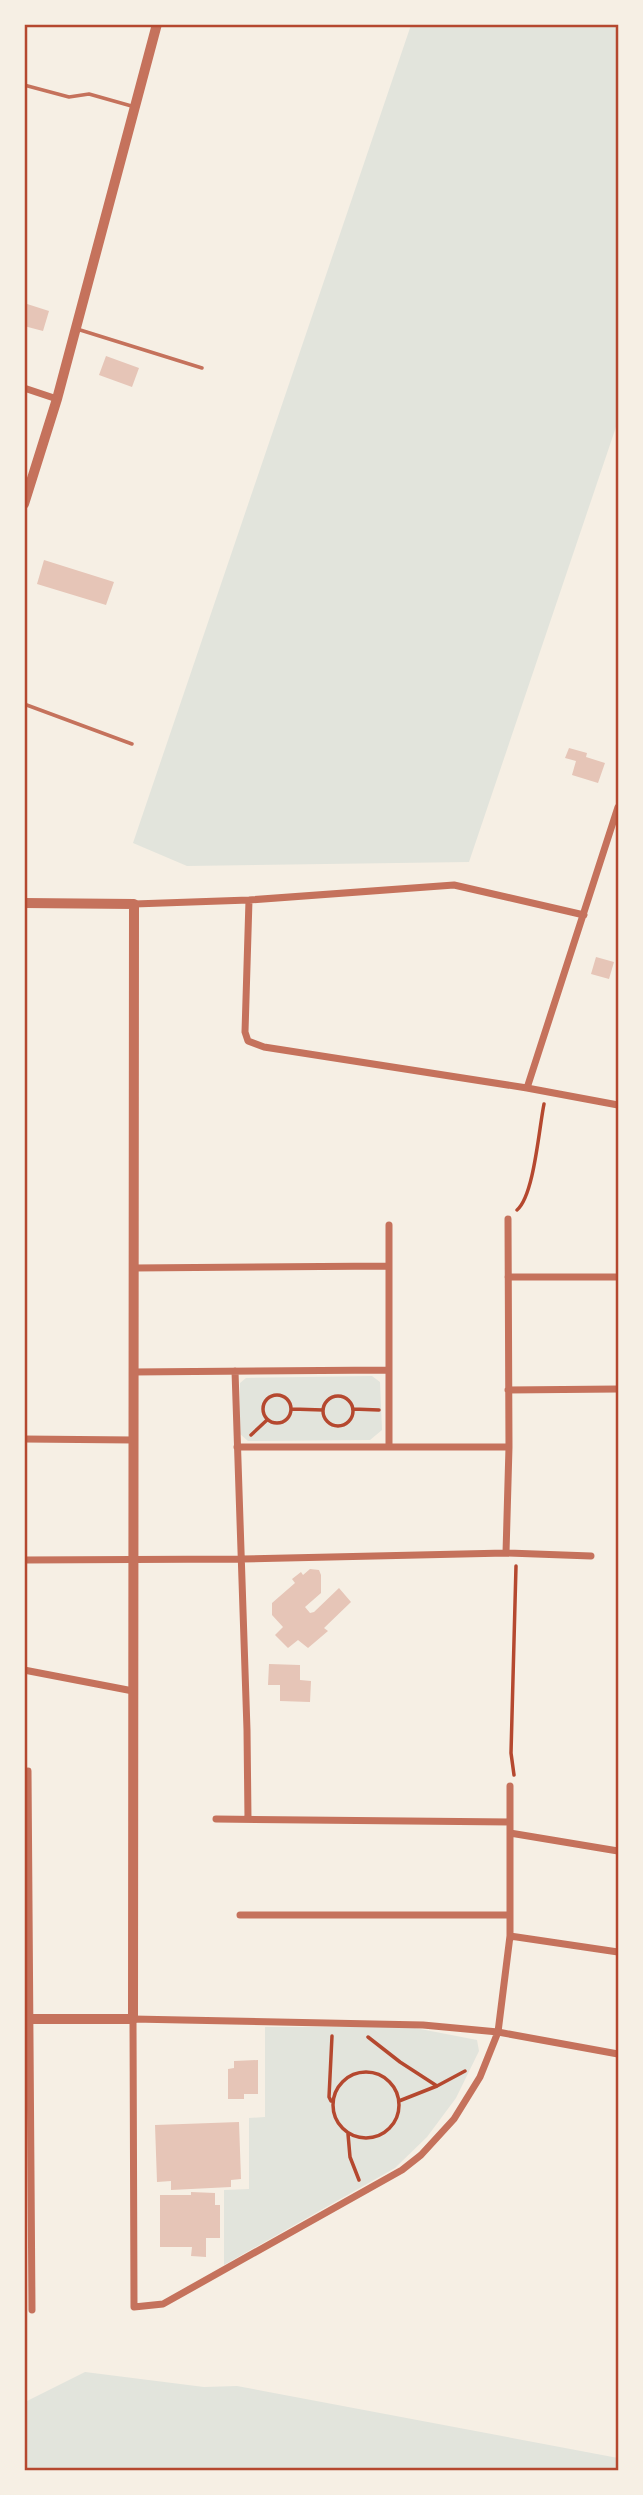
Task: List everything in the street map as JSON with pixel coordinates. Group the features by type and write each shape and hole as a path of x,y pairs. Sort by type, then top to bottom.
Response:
{"street":[{"path":"24,503 57,399 157,24"},
{"path":"24,388 57,399"},
{"path":"527,1088 618,807"},
{"path":"24,903 134,904 249,900 454,886 584,915"},
{"path":"249,900 245,1032 248,1041 264,1047 618,1105"},
{"path":"134,904 134,2307 163,2304 365,2192 402,2170 446,2128 480,2077 498,2032 510,1936 510,1786"},
{"path":"506,1553 509,1447 508,1219"},
{"path":"389,1225 389,1446"},
{"path":"134,1268 388,1266"},
{"path":"508,1277 618,1277"},
{"path":"133,1372 388,1370"},
{"path":"236,1371 248,1819"},
{"path":"508,1390 618,1390"},
{"path":"24,1440 133,1440"},
{"path":"237,1447 509,1447"},
{"path":"24,1560 242,1559 506,1553 591,1556"},
{"path":"24,1671 133,1691"},
{"path":"28,1771 27,2019 32,2310"},
{"path":"216,1819 509,1822"},
{"path":"510,1833 618,1851"},
{"path":"240,1914 510,1915"},
{"path":"510,1936 618,1952"},
{"path":"27,2019 423,2025 498,2032 618,2054"}],"lane":[{"path":"24,85 69,97 89,94 137,107"},
{"path":"76,328 202,368"},
{"path":"24,704 132,744"}],"path":[{"path":"508,1219 523,1205 530,1187 546,1092"},
{"path":"276,1395 286,1397 292,1409 289,1418 281,1423 267,1420 263,1411 268,1398 276,1395"},
{"path":"338,1395 347,1398 354,1409 350,1421 341,1426 327,1422 323,1410 328,1399 338,1395"},
{"path":"292,1409 323,1410"},
{"path":"354,1409 388,1410"},
{"path":"510,1786 514,1777 511,1741 515,1554"},
{"path":"332,2030 329,2096 337,2124 348,2133 366,2139 377,2137 387,2131 394,2122 399,2101 390,2082 381,2075 370,2072 349,2076 340,2082 332,2103"},
{"path":"359,2031 437,2086"},
{"path":"399,2101 465,2071"},
{"path":"348,2133 349,2157 365,2192"}],"shaded area":[{"path":"411,25 618,25 618,421 469,862 187,866 133,843"},
{"path":"372,1376 380,1382 382,1430 370,1440 248,1441 240,1434 240,1383 246,1378"},
{"path":"265,2027 410,2027 477,2040 479,2051 456,2098 427,2137 395,2168 224,2265 224,2190 249,2189 249,2118 265,2117"},
{"path":"85,2372 204,2387 237,2386 618,2458 618,2470 25,2470 25,2402"}],"building":[{"path":"24,303 49,311 43,331 24,326"},
{"path":"106,356 139,368 132,387 99,375"},
{"path":"44,560 114,582 106,605 37,584"},
{"path":"569,748 587,753 586,757 605,763 598,783 572,775 576,761 565,758"},
{"path":"596,957 614,962 609,979 591,974"},
{"path":"310,1569 319,1570 321,1593 305,1607 310,1613 339,1588 351,1602 324,1628 328,1631 308,1648 298,1640 288,1648 275,1635 283,1627 272,1615 272,1603 295,1583 292,1579"},
{"path":"269,1664 300,1665 300,1680 311,1681 310,1702 280,1701 280,1685 268,1685"},
{"path":"258,2060 258,2094 244,2094 244,2099 228,2099 228,2069 234,2068 234,2061"},
{"path":"239,2122 241,2179 231,2180 231,2187 171,2190 171,2181 157,2182 155,2125"},
{"path":"191,2192 215,2193 215,2205 220,2205 220,2238 206,2238 206,2257 191,2256 192,2247 160,2247 160,2195 191,2195"}]}
